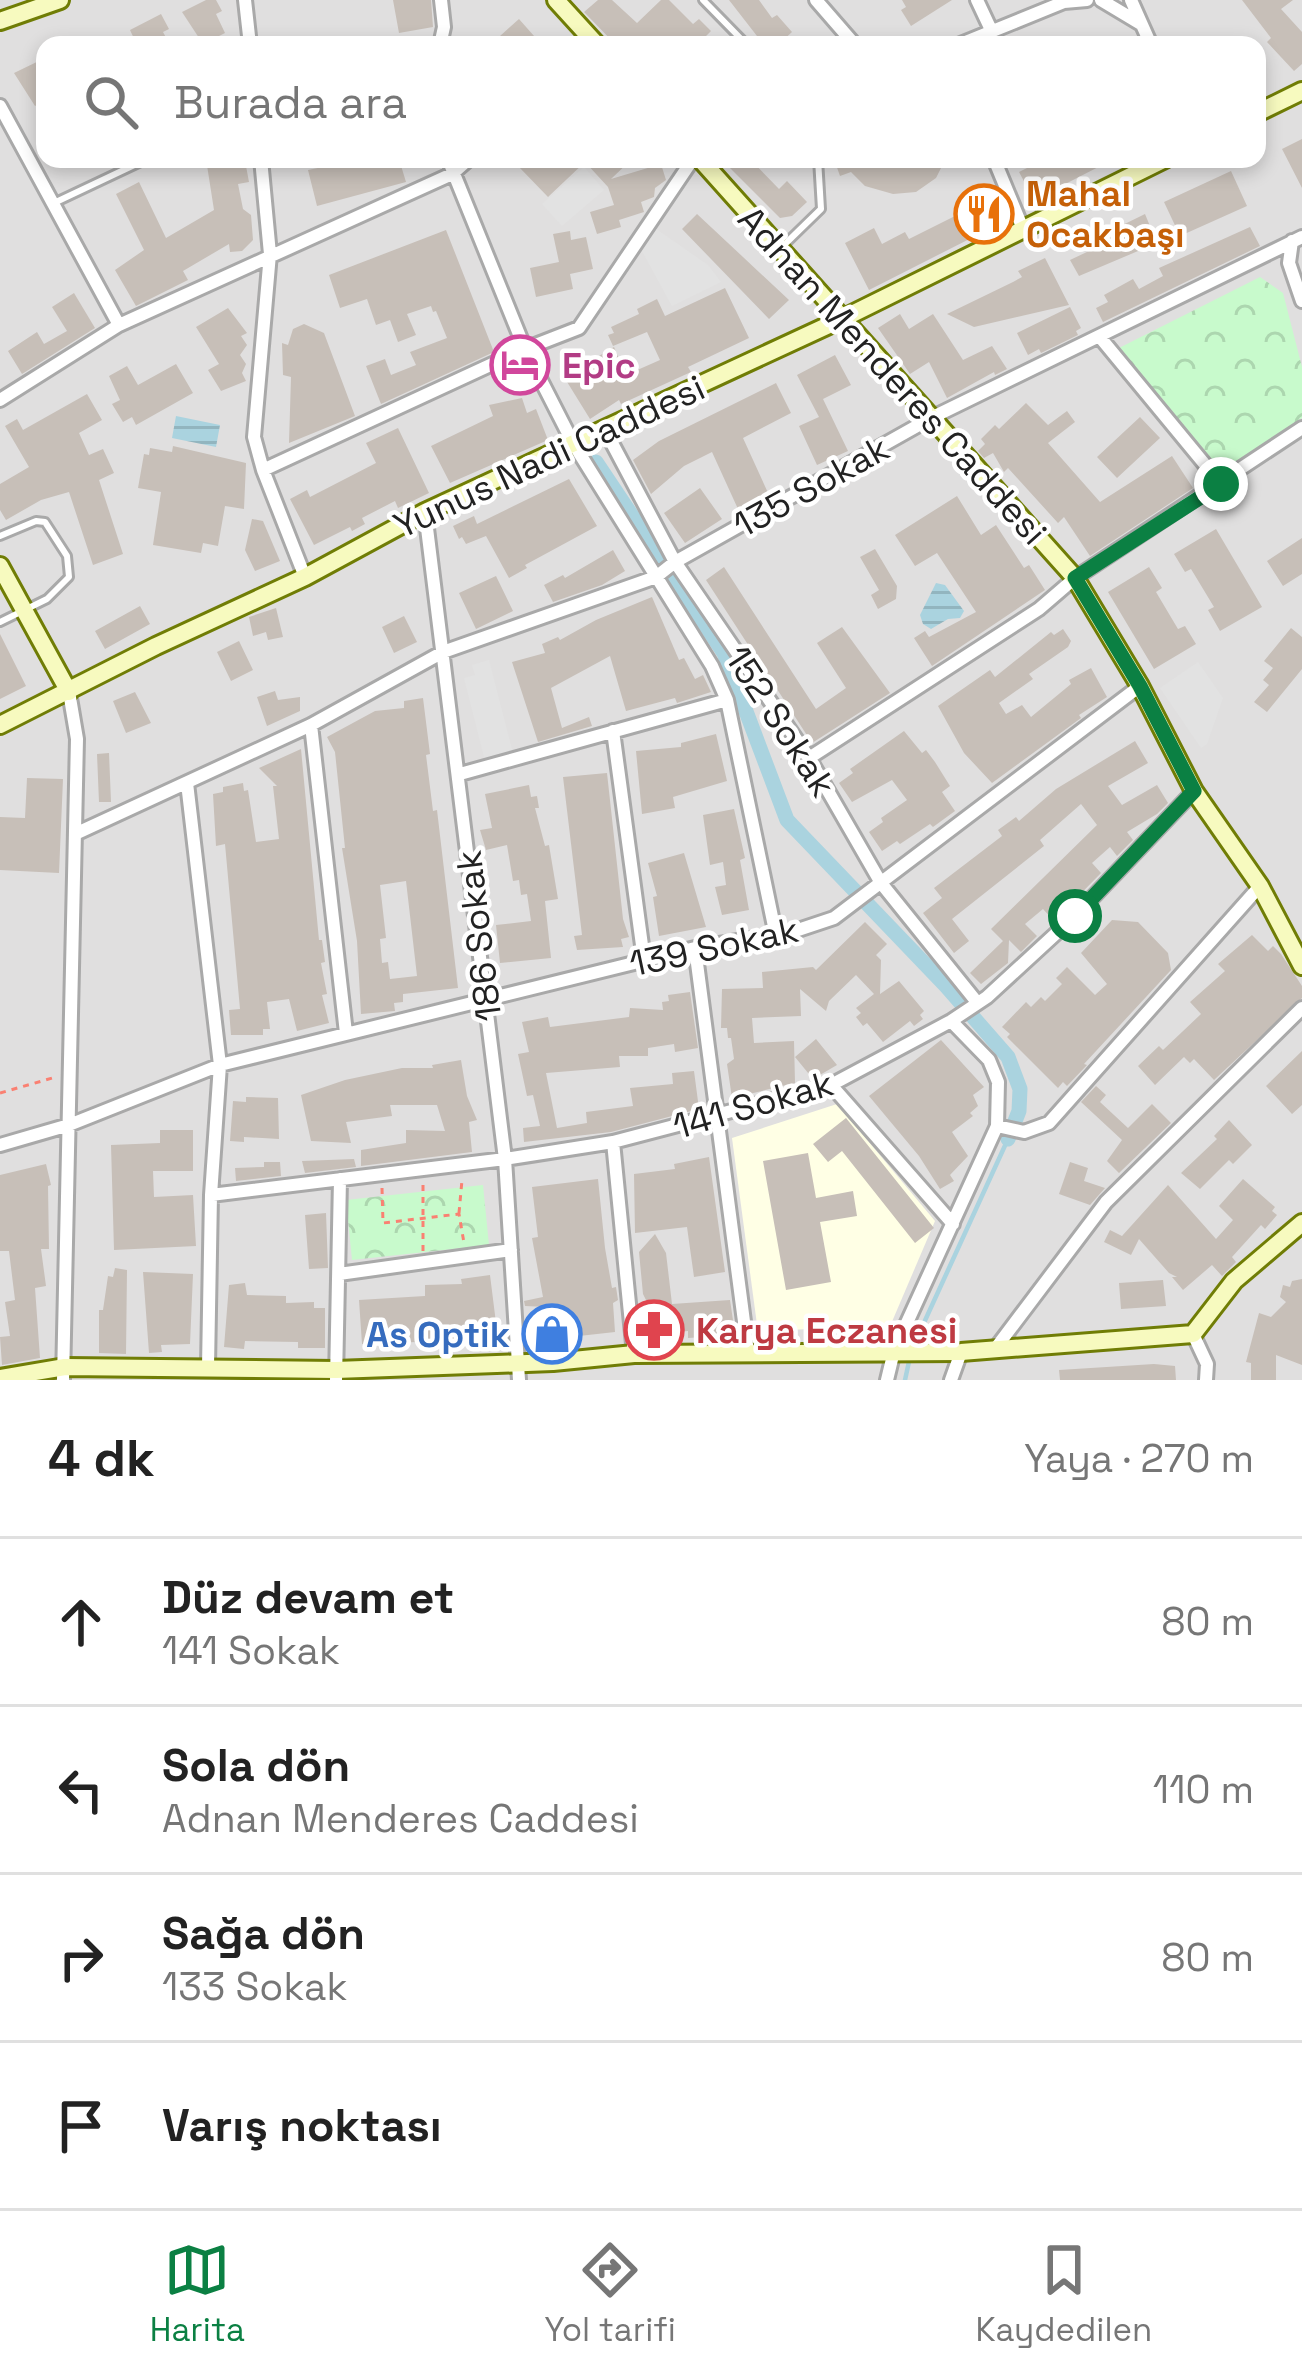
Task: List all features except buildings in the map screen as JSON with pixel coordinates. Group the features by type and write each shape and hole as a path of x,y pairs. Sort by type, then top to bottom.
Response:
{"street":[{"path":"0,21 60,0"},
{"path":"245,0 249,36"},
{"path":"441,0 442,36"},
{"path":"556,0 589,36"},
{"path":"815,0 847,36"},
{"path":"977,0 992,32"},
{"path":"982,36 1064,2 1088,0"},
{"path":"1101,0 1142,25"},
{"path":"1131,0 1147,36"},
{"path":"990,36 992,32"},
{"path":"1266,109 1302,91"},
{"path":"0,106 119,325"},
{"path":"261,168 270,254 254,437 262,470 305,577"},
{"name":"152 Sokak","path":"450,168 525,349 573,443 809,758 881,883 964,1011 998,1082 1001,1127"},
{"path":"0,400 119,325 459,168"},
{"path":"262,470 580,328 690,168"},
{"name":"Adnan Menderes Caddesi","path":"704,168 1075,578 1140,686 1194,791 1260,886 1302,966"},
{"path":"998,168 1023,229"},
{"name":"Yunus Nadi Caddesi","path":"0,725 305,577 425,512 844,318 1147,168"},
{"path":"1297,239 1289,263 1302,301"},
{"name":"135 Sokak","path":"74,834 311,725 443,652 666,569 933,417 1297,239"},
{"path":"1099,336 1221,484"},
{"name":"152 Sokak","path":"604,428 728,700 776,936"},
{"path":"809,758 1039,609 1075,578 1302,428"},
{"name":"186 Sokak","path":"425,512 505,1160 519,1371"},
{"path":"0,566 69,692 77,739 64,1374"},
{"name":"139 Sokak","path":"0,1145 69,1125 220,1065 695,948 776,936 834,918 1140,686"},
{"path":"460,774 728,700"},
{"path":"311,725 346,1034"},
{"path":"614,731 644,960"},
{"path":"187,783 220,1065 211,1195 208,1367"},
{"name":"141 Sokak","path":"211,1195 505,1160 613,1142 831,1085 987,997 1075,916 1194,791"},
{"path":"887,1380 894,1351 1001,1127 1024,1132 1049,1123 1260,886"},
{"path":"695,948 748,1352"},
{"path":"994,1349 1106,1202 1302,1008"},
{"path":"831,1085 952,1224"},
{"path":"613,1142 634,1354"},
{"path":"336,1375 340,1179"},
{"path":"0,1378 208,1367 336,1375 519,1371 634,1354 961,1352 1193,1334 1234,1281 1302,1223"},
{"path":"339,1274 511,1250"},
{"path":"1193,1334 1207,1364 1206,1380"},
{"path":"951,1380 961,1352"}],"lane":[{"path":"703,0 738,36"},
{"path":"53,204 128,168"},
{"path":"780,248 821,209 819,168"},
{"path":"0,536 36,521 45,522 67,556 69,577 25,611 0,622"}],"path":[{"path":"0,1093 70,1073"},
{"path":"460,1165 459,1214 467,1256"},
{"path":"422,1169 422,1262"},
{"path":"382,1174 382,1222 459,1214"}],"shaded area":[{"path":"0,0 1302,0 1302,1380 0,1380"},
{"path":"583,168 604,190 562,226 542,204"},
{"path":"649,224 708,265 721,282 672,306 637,242"},
{"path":"489,660 513,753 485,761 464,678 475,675 472,665"},
{"path":"1198,662 1223,698 1207,744 1201,748 1160,688"},
{"path":"837,1104 935,1221 891,1324 758,1332 732,1138"}],"green space":[{"path":"1260,277 1283,293 1302,367 1302,418 1230,466 1204,461 1115,350"},
{"path":"483,1185 489,1245 352,1260 346,1200"}],"water":[{"path":"176,416 220,425 216,447 172,438"},
{"path":"936,583 945,585 964,611 960,618 931,629 920,615"}],"waterway":[{"path":"596,462 724,653 787,820 1008,1057 1020,1089 1019,1111 1008,1139"},
{"path":"917,1338 1008,1139"},
{"path":"905,1380 910,1357"}],"place":[{"name":"Mahal Ocakbaşı","path":"984,214"},
{"name":"Epic","path":"520,365"},
{"name":"Karya Eczanesi","path":"654,1330"},
{"name":"As Optik","path":"552,1334"}],"route":[{"path":"1075,916 1194,791 1140,686 1075,578 1221,484"}]}
